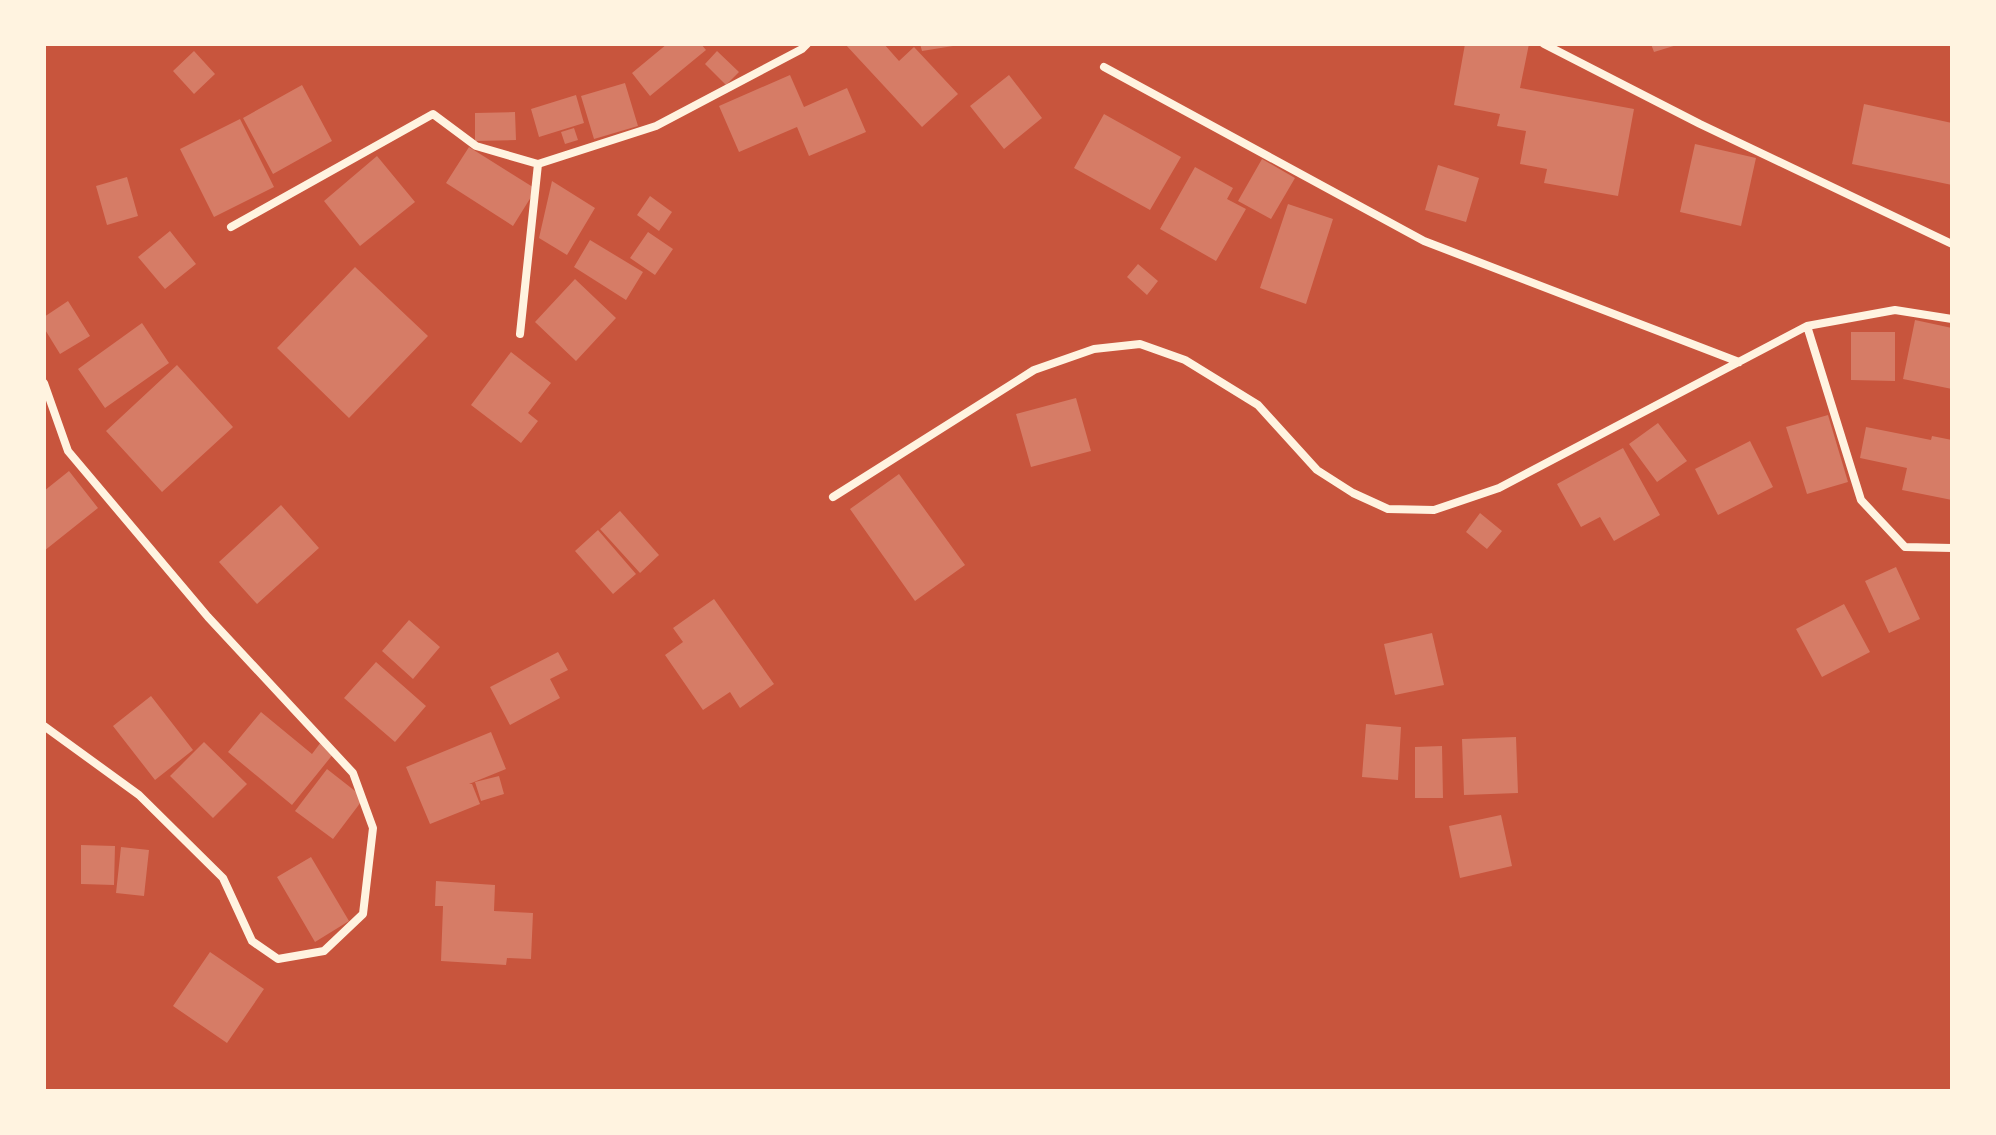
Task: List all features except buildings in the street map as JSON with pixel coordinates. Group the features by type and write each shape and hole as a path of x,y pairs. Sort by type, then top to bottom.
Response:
{"street":[{"path":"231,227 433,114 476,146 538,164 656,126 807,44"},
{"path":"1544,44 1728,138 1921,232 1952,244"},
{"path":"1104,67 1424,241 1739,362"},
{"path":"520,334 538,164"},
{"path":"833,497 1034,370 1094,349 1140,344 1185,360 1258,405 1317,470 1353,493 1388,509 1434,510 1499,488 1807,326 1895,310 1952,319"},
{"path":"1807,326 1861,500 1905,547 1952,548"},
{"path":"44,383 68,451 208,617 353,773 373,828 363,914 324,951 278,959 252,941 223,878 139,795 44,726"}]}
